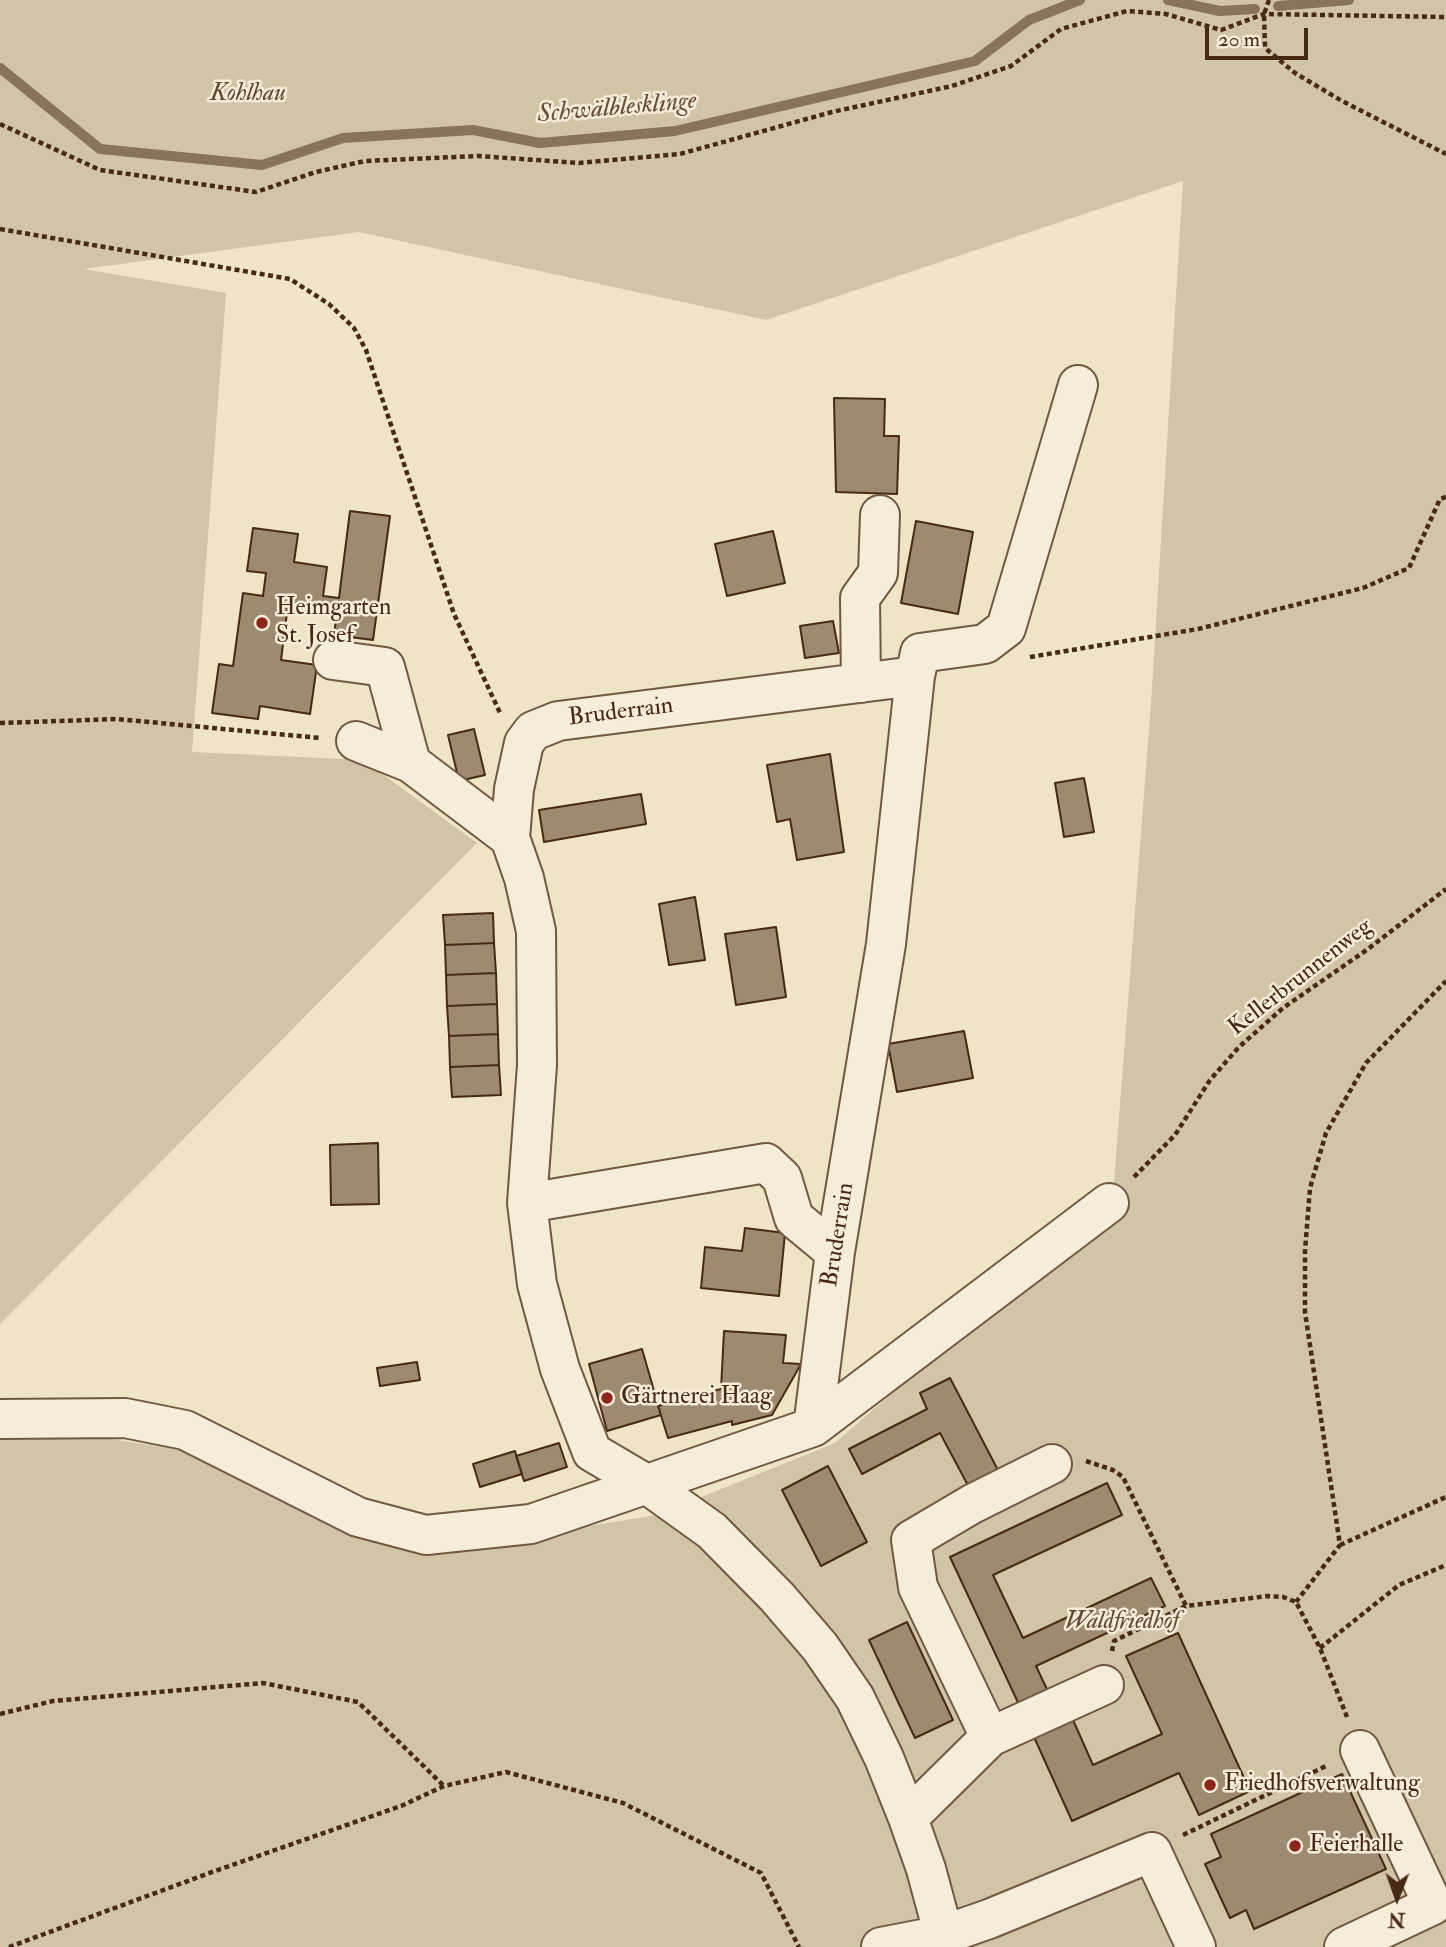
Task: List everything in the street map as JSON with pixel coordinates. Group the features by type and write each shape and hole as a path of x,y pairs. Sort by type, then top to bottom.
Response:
{"street":[{"path":"915,676 920,653 985,643 1006,628 1078,385"},
{"path":"861,683 860,598 878,573 880,515"},
{"path":"333,660 385,667 411,763"},
{"name":"Bruderrain","path":"522,750 533,731 558,721 915,676 886,944 835,1252 813,1427"},
{"path":"356,741 411,763 510,838"},
{"path":"522,750 514,789 510,838 524,878 536,931 537,1065 527,1203 537,1284 560,1369 592,1452 648,1485 712,1531 777,1597 820,1647 855,1698 884,1758 908,1818 926,1869 945,1941"},
{"path":"527,1203 766,1163 782,1178 794,1218 835,1252"},
{"path":"0,1419 125,1418 185,1430 358,1517 426,1535 531,1524 813,1427 1109,1203"},
{"path":"990,1737 918,1587 911,1540 972,1504 1052,1464"},
{"path":"908,1818 990,1737 1104,1685"},
{"path":"1344,1947 1433,1905 1360,1750"},
{"path":"881,1947 945,1941 989,1919 1152,1852 1196,1947"}],"path":[{"path":"1269,0 1264,14 1265,48 1295,73 1342,101 1446,154"},
{"path":"0,124 100,170 256,192 365,161 479,156 579,163 680,154 832,112 952,86 1011,66 1061,29 1127,11 1166,14 1221,30 1264,14 1446,17"},
{"path":"0,229 290,279 329,304 354,328 366,350 454,614 512,738 522,750"},
{"path":"1023,658 1198,629 1363,588 1409,568 1440,499 1446,497"},
{"path":"0,723 117,719 356,741"},
{"name":"Kellerbrunnenweg","path":"1109,1203 1175,1135 1210,1080 1239,1047 1283,1008 1368,949 1446,889"},
{"path":"1340,1545 1305,1312 1305,1251 1310,1188 1326,1133 1366,1063 1446,981"},
{"path":"1052,1464 1086,1460 1113,1470 1123,1477 1186,1606"},
{"path":"1296,1602 1340,1545 1446,1497"},
{"path":"1321,1648 1399,1585 1446,1564"},
{"path":"1104,1685 1114,1641 1186,1606 1268,1595 1283,1597 1296,1602 1321,1648 1360,1750 1200,1825 1152,1852"},
{"path":"0,1714 53,1701 262,1683 358,1702 444,1786"},
{"path":"9,1947 401,1806 444,1786 506,1772 623,1803 761,1873 799,1947"}],"green space":[{"path":"0,0 1446,0 1446,1947 0,1947 0,1439 91,1436 195,1452 454,1548 657,1515 835,1443 993,1305 1111,1221 1151,704 1183,181 766,320 359,232 83,269 226,293 192,752 363,760 477,843 0,1324"}],"building":[{"path":"834,398 885,399 884,436 899,436 897,494 836,492"},
{"name":"Heimgarten St. Josef","path":"350,511 390,516 373,640 334,635 337,612 288,605 281,660 317,665 310,714 260,706 258,719 212,713 219,664 233,666 243,593 263,596 266,573 247,571 253,528 298,534 294,562 327,567 323,596 339,598"},
{"path":"916,521 973,532 958,614 901,603"},
{"path":"773,531 785,583 727,596 715,544"},
{"path":"833,621 839,653 805,658 800,626"},
{"path":"474,729 485,775 459,781 448,735"},
{"path":"830,754 844,852 797,860 790,819 777,822 767,765"},
{"path":"1084,778 1094,832 1064,837 1055,783"},
{"path":"641,794 646,824 544,842 539,810"},
{"path":"695,897 705,960 669,965 659,904"},
{"path":"493,913 494,943 445,945 443,915"},
{"path":"776,927 786,997 736,1005 725,934"},
{"path":"494,943 496,973 446,975 445,945"},
{"path":"496,973 497,1004 447,1006 446,975"},
{"path":"497,1004 498,1034 449,1036 447,1006"},
{"path":"964,1031 973,1078 897,1092 888,1044"},
{"path":"498,1034 499,1065 450,1067 449,1036"},
{"path":"499,1065 501,1095 452,1097 450,1067"},
{"path":"378,1143 379,1204 331,1205 330,1145"},
{"path":"745,1228 785,1233 779,1296 701,1288 705,1247 742,1251"},
{"path":"724,1331 786,1335 783,1363 801,1364 772,1415 732,1425 732,1421 668,1438 658,1406 721,1389"},
{"path":"642,1349 661,1415 607,1431 589,1364"},
{"path":"417,1362 420,1380 380,1386 377,1368"},
{"path":"950,1378 1001,1476 971,1491 940,1433 862,1474 849,1449 927,1409 920,1393"},
{"path":"559,1443 567,1467 524,1481 516,1456"},
{"path":"515,1451 522,1474 480,1487 473,1464"},
{"path":"828,1466 867,1542 821,1566 782,1490"},
{"path":"1107,1483 1122,1515 993,1575 1023,1638 1151,1578 1165,1606 1036,1666 1051,1698 1022,1711 950,1557"},
{"path":"907,1622 953,1720 915,1738 869,1640"},
{"path":"1178,1633 1250,1791 1199,1815 1179,1773 1072,1821 1034,1737 1073,1720 1093,1765 1162,1734 1126,1656"},
{"name":"Feierhalle","path":"1342,1774 1386,1869 1254,1929 1246,1910 1230,1918 1205,1864 1221,1857 1211,1834"}],"waterway":[{"name":"Schwälblesklinge","path":"0,68 100,149 262,165 343,138 473,130 540,143 675,131 975,61 1029,20 1080,0"},
{"name":"Schwälblesklinge","path":"1168,0 1220,11 1255,9"},
{"name":"Schwälblesklinge","path":"1278,6 1349,0"}],"place":[{"name":"Heimgarten St. Josef","path":"262,623"},
{"name":"Gärtnerei Haag","path":"607,1398"},
{"name":"Friedhofsverwaltung","path":"1210,1785"},
{"name":"Feierhalle","path":"1295,1846"}],"park label":[{"name":"Kohlhau","path":"248,95"},
{"name":"Waldfriedhof","path":"1122,1623"}]}
